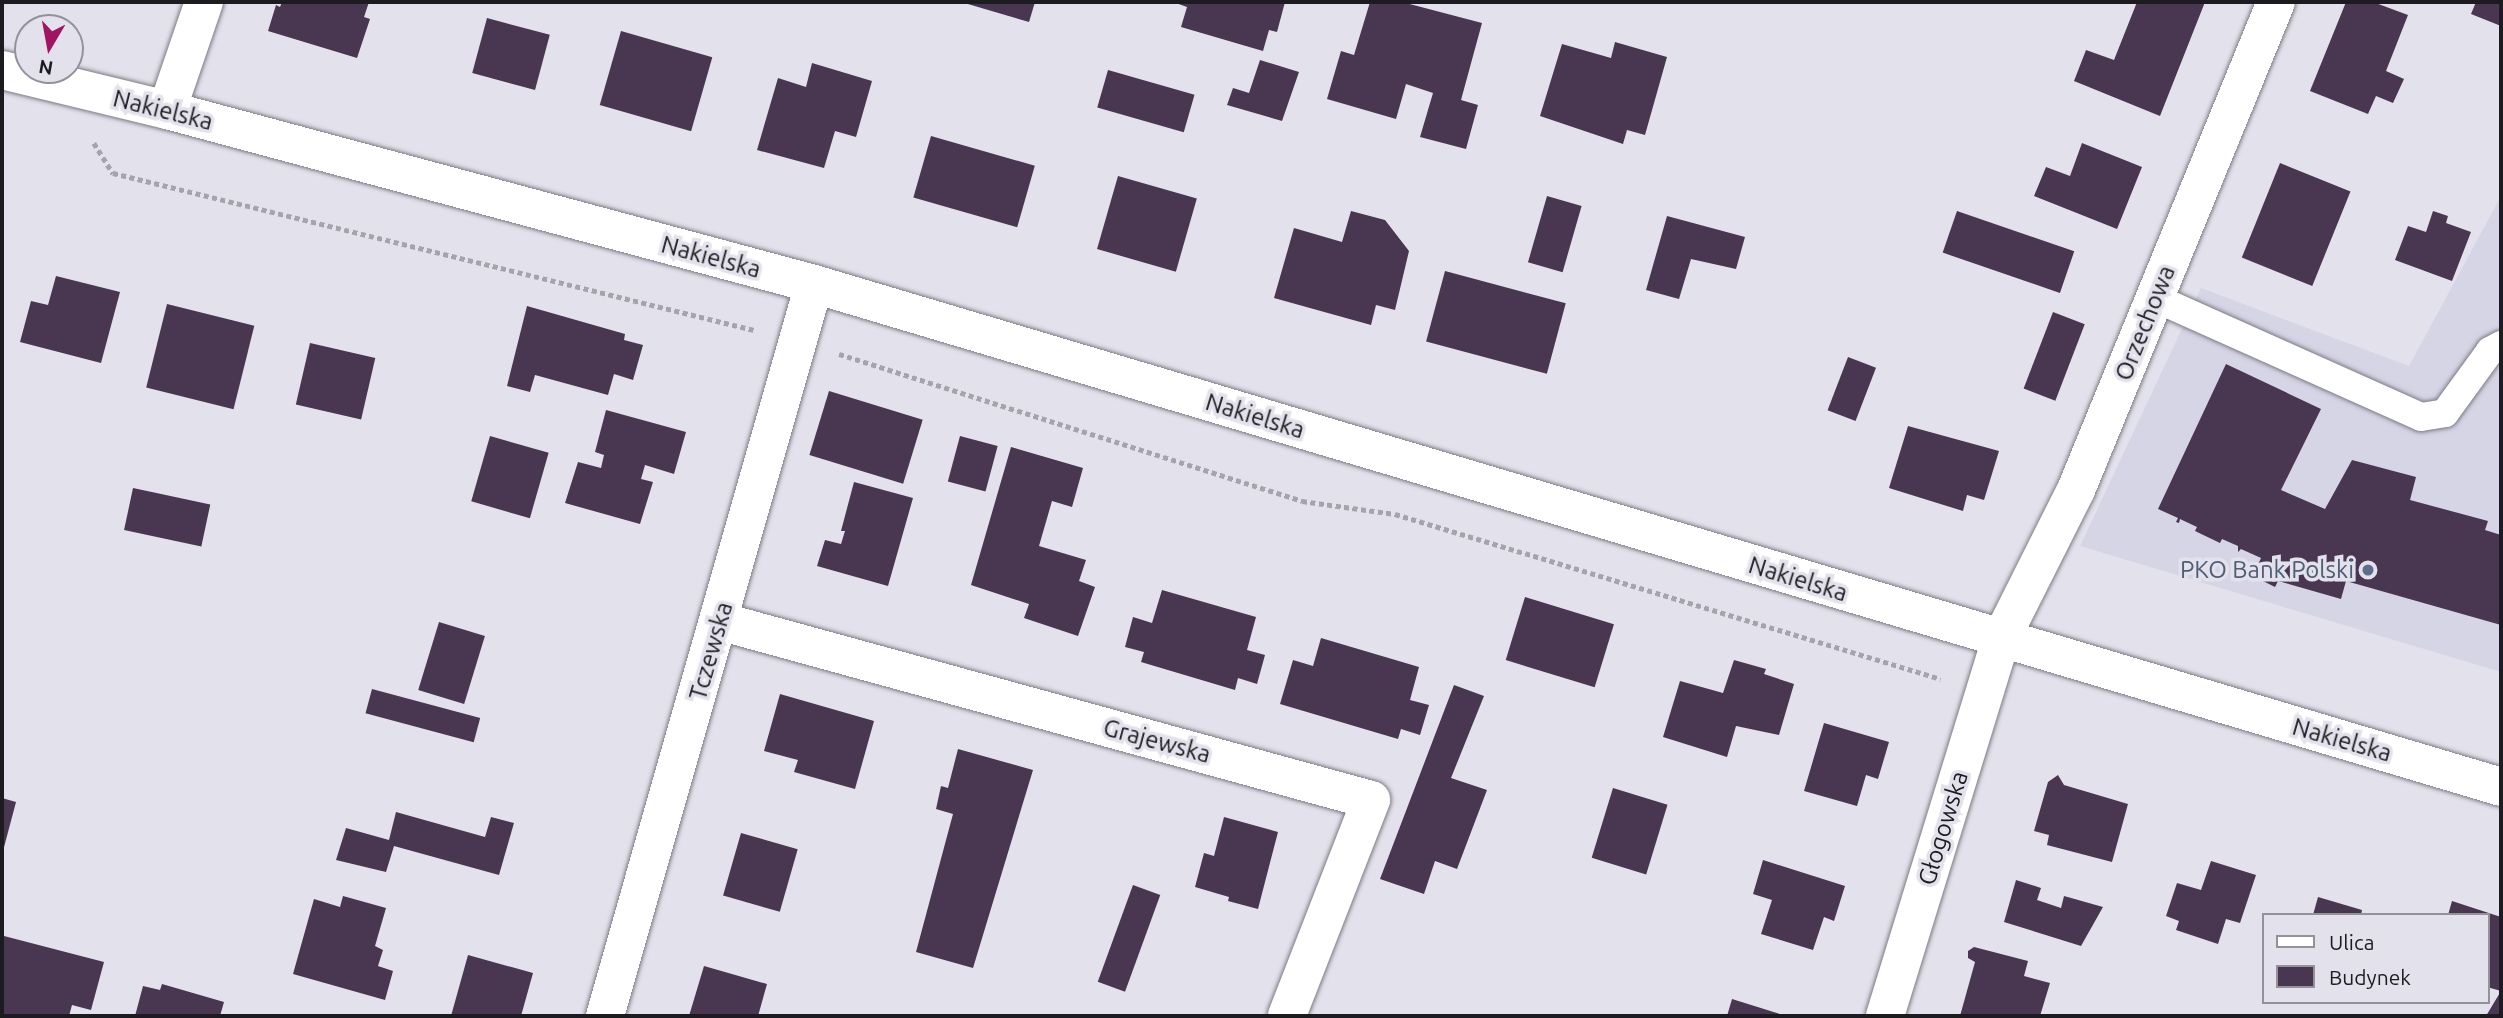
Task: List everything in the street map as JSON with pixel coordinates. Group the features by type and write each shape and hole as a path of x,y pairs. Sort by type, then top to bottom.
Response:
{"street":[{"path":"167,110 204,2"},
{"name":"Orzechowa","path":"2001,639 2076,490 2276,2"},
{"name":"Nakielska","path":"2,70 167,110 814,284 2501,788"},
{"name":"Tczewska","path":"605,1016 814,284"},
{"name":"Grajewska","path":"719,621 1371,800 1287,1016"},
{"name":"Głogowska","path":"1885,1016 2001,639"}],"lane":[{"path":"2155,298 2421,417 2445,413 2490,351 2501,345"}],"path":[{"path":"93,143 113,173 798,341 1302,501 1395,514 1945,680"}],"shaded area":[{"path":"2501,196 2501,672 2080,546 2201,288 2409,366"}],"building":[{"path":"282,2 369,2 364,17 370,19 357,58 268,31 276,5 280,7"},
{"path":"961,2 1035,2 1029,22"},
{"path":"1173,2 1285,2 1277,32 1269,30 1263,51 1181,27 1187,7"},
{"path":"1370,2 1402,2 1482,23 1461,100 1478,105 1466,149 1420,137 1433,93 1406,84 1396,119 1327,99 1341,51 1354,55"},
{"path":"2137,2 2205,2 2160,116 2074,81 2086,50 2114,60"},
{"path":"2346,2 2373,2 2408,15 2386,71 2404,79 2393,103 2376,96 2368,114 2310,91"},
{"path":"2476,2 2501,2 2501,26 2471,14"},
{"path":"487,18 550,35 535,90 472,73"},
{"path":"621,31 712,57 691,131 600,105"},
{"path":"1615,42 1667,57 1645,135 1627,130 1623,144 1540,116 1562,44 1611,58"},
{"path":"1260,60 1299,72 1282,121 1227,105 1233,88 1249,93"},
{"path":"812,63 872,81 856,137 835,131 824,168 757,150 778,78 806,87"},
{"path":"1108,70 1195,95 1184,132 1097,107"},
{"path":"931,136 1035,166 1017,227 913,198"},
{"path":"2082,143 2142,167 2117,229 2034,196 2046,167 2070,176"},
{"path":"2280,163 2350,191 2312,286 2242,258"},
{"path":"1118,176 1197,199 1176,272 1097,249"},
{"path":"1547,196 1582,206 1563,272 1528,262"},
{"path":"1351,211 1385,220 1409,251 1395,310 1376,305 1371,325 1274,298 1294,228 1342,242"},
{"path":"1957,211 2074,251 2060,293 1943,253"},
{"path":"2433,211 2448,216 2446,223 2471,232 2452,281 2395,260 2408,226 2426,232"},
{"path":"1667,216 1745,237 1736,269 1691,259 1679,299 1646,290"},
{"path":"1445,271 1566,303 1547,374 1426,342"},
{"path":"56,276 120,292 101,363 20,342 31,301 48,305"},
{"path":"167,304 254,326 234,409 146,387"},
{"path":"527,306 625,334 624,340 643,345 633,380 614,374 608,395 535,375 530,392 507,386"},
{"path":"2053,312 2085,324 2055,401 2024,389"},
{"path":"310,343 375,358 361,419 296,404"},
{"path":"1848,357 1876,368 1856,421 1828,410"},
{"path":"2226,364 2321,409 2281,490 2325,509 2352,460 2416,477 2410,500 2488,521 2485,530 2501,535 2501,625 2346,581 2341,599 2278,581 2275,587 2253,576 2261,558 2241,549 2238,552 2238,546 2222,539 2220,543 2195,531 2197,527 2180,519 2179,523 2176,522 2178,518 2158,509"},
{"path":"829,391 923,420 903,484 809,455"},
{"path":"606,410 686,432 674,474 645,465 641,479 653,482 640,524 565,503 578,462 601,468 604,455 595,452"},
{"path":"1908,426 1999,451 1984,500 1967,495 1963,511 1889,488"},
{"path":"490,436 549,453 530,518 471,501"},
{"path":"960,436 998,446 986,491 948,481"},
{"path":"1011,447 1083,468 1072,507 1052,501 1039,546 1086,560 1079,581 1095,587 1078,636 1024,618 1029,604 971,585"},
{"path":"854,482 913,498 888,586 817,566 825,540 841,544 845,531 841,531"},
{"path":"133,488 210,504 201,546 124,530"},
{"path":"1162,590 1256,617 1247,650 1265,655 1257,684 1238,678 1235,690 1141,662 1144,652 1125,647 1133,617 1152,623"},
{"path":"1525,597 1614,624 1595,687 1506,660"},
{"path":"439,622 485,636 464,704 418,690"},
{"path":"1321,638 1419,667 1410,700 1429,705 1420,735 1401,729 1398,739 1280,704 1293,660 1313,666"},
{"path":"1734,660 1766,669 1764,674 1794,684 1779,735 1736,726 1727,757 1663,737 1680,681 1723,693"},
{"path":"1454,685 1484,696 1451,778 1487,790 1457,869 1435,861 1424,894 1380,879"},
{"path":"372,689 480,718 474,742 366,713"},
{"path":"780,694 874,721 855,789 794,772 798,760 764,751"},
{"path":"1824,723 1889,742 1878,779 1866,775 1857,806 1804,791"},
{"path":"958,749 1033,770 973,968 916,952 953,814 936,809 941,786 948,788"},
{"path":"2058,775 2064,785 2128,804 2112,862 2047,845 2049,835 2034,831 2048,782"},
{"path":"1613,788 1668,805 1646,874 1592,858"},
{"path":"2,798 16,802 3,851 2,851"},
{"path":"396,812 485,837 491,817 514,823 499,875 394,846 386,872 336,860 346,828 389,840"},
{"path":"1224,817 1278,832 1258,909 1228,901 1229,897 1195,887 1204,853 1214,856"},
{"path":"741,833 798,849 780,912 723,895"},
{"path":"1763,860 1845,886 1834,921 1824,917 1813,950 1761,934 1772,900 1753,894"},
{"path":"2211,861 2256,875 2240,923 2226,919 2218,944 2176,930 2179,921 2166,916 2177,883 2201,890"},
{"path":"2016,880 2041,888 2037,900 2061,908 2064,896 2103,907 2081,946 2004,922"},
{"path":"1133,885 1160,895 1125,992 1098,982"},
{"path":"343,896 386,908 375,946 383,950 378,966 393,971 385,1000 293,974 314,899 340,907"},
{"path":"2318,897 2362,910 2361,913 2314,913"},
{"path":"2452,901 2489,913 2449,913"},
{"path":"2489,913 2501,917 2501,991 2489,988"},
{"path":"4,936 104,962 91,1010 72,1005 69,1016 2,1016"},
{"path":"1974,947 2028,961 2024,976 2050,983 2040,1016 1960,1016 1975,962 1968,958 1968,951"},
{"path":"468,955 533,973 521,1016 451,1016"},
{"path":"704,966 767,984 758,1016 689,1016"},
{"path":"162,984 224,1002 220,1016 135,1016 143,986 160,990"},
{"path":"2501,991 2501,1016 2486,1016"},
{"path":"1732,999 1786,1016 1727,1016"}],"place":[{"name":"PKO Bank Polski","path":"2368,570"}]}
